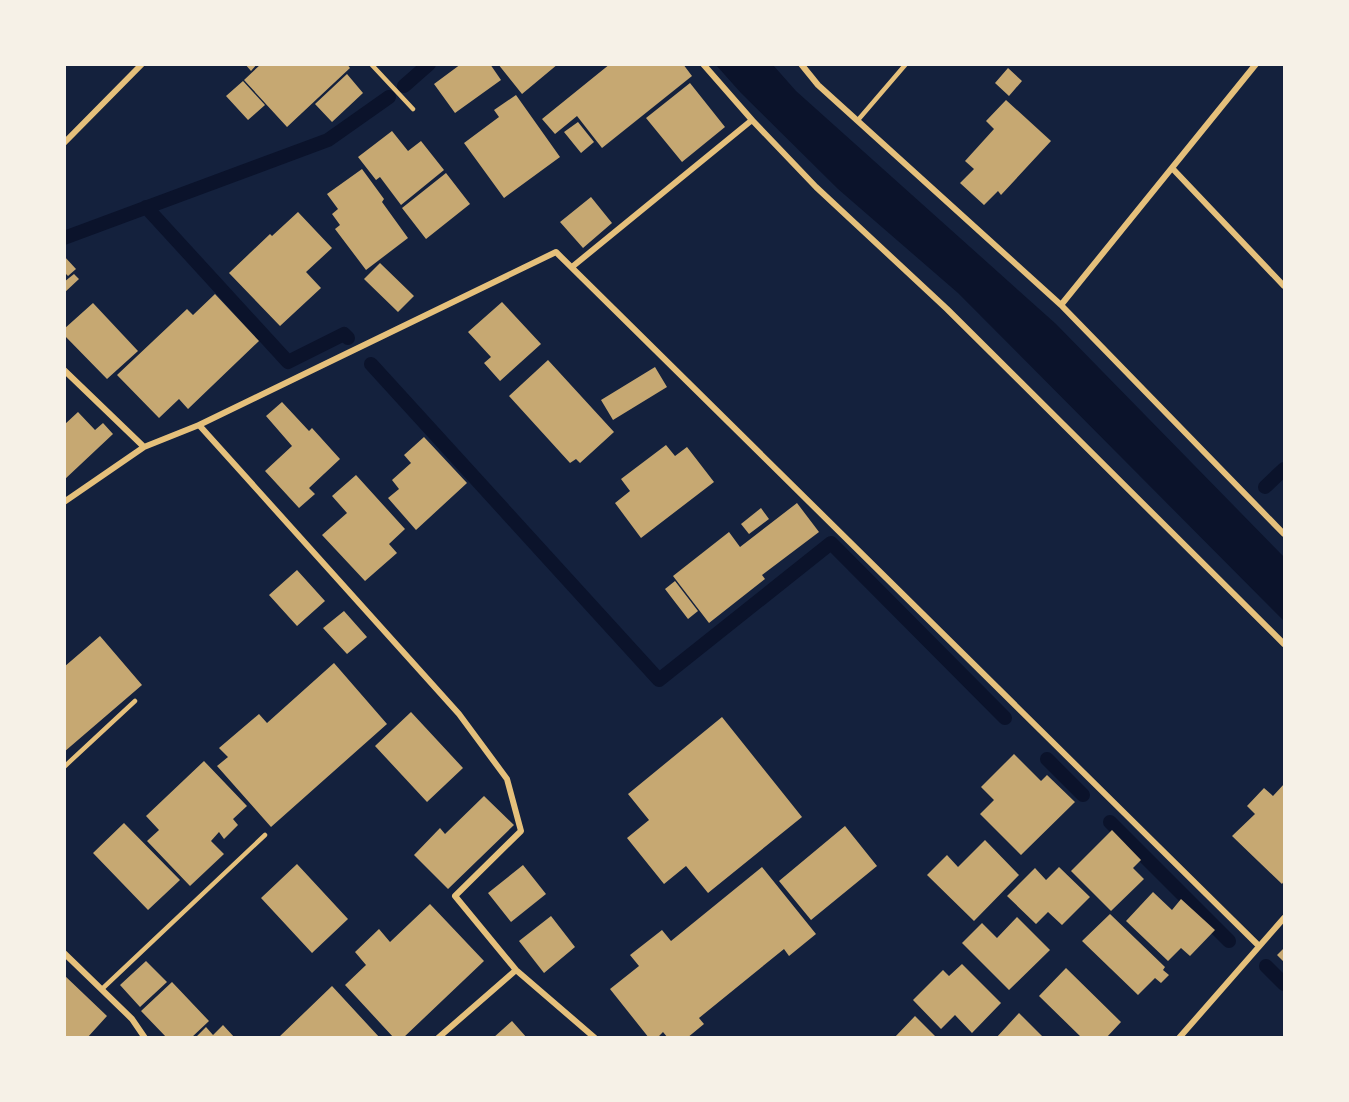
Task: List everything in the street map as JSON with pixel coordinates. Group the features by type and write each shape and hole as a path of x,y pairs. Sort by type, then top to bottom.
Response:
{"street":[{"path":"64,143 142,64"},
{"path":"703,64 752,120 816,187 947,309 1284,644"},
{"path":"801,64 818,85 1061,305 1284,534"},
{"path":"1061,305 1257,64"},
{"path":"572,267 752,120"},
{"path":"1172,168 1284,286"},
{"path":"64,502 144,447 200,425 556,252 1259,946"},
{"path":"64,370 144,447"},
{"path":"200,425 459,714 507,779 521,831 455,896 516,970 595,1038"},
{"path":"1179,1038 1284,918"},
{"path":"64,953 132,1019 145,1038"},
{"path":"438,1038 516,970"}],"lane":[{"path":"371,64 413,109"},
{"path":"858,120 906,64"},
{"path":"64,767 135,701"},
{"path":"102,989 264,835"}],"water":[{"path":"716,65 773,65 796,91 1056,324 1284,557 1284,621 958,293 838,189 741,93"}],"building":[{"path":"245,64 257,64 251,71"},
{"path":"261,64 347,64 350,68 287,127 244,80"},
{"path":"461,64 490,64 501,80 455,113 434,84"},
{"path":"498,64 558,64 522,94"},
{"path":"610,64 683,64 692,76 602,148 577,116 555,134 542,119"},
{"path":"1008,68 1022,81 1009,96 995,83"},
{"path":"347,74 363,93 332,122 315,104"},
{"path":"243,81 265,105 248,120 226,96"},
{"path":"690,83 725,127 682,162 646,118"},
{"path":"516,95 560,157 504,198 464,143 499,117 494,110"},
{"path":"1006,100 1051,141 1001,195 998,191 984,205 960,183 974,169 965,161 994,129 986,121"},
{"path":"578,122 594,142 581,153 564,132"},
{"path":"392,131 408,151 421,141 444,170 401,205 380,177 376,180 358,157"},
{"path":"362,169 408,238 366,270 335,229 340,225 332,214 338,209 327,194"},
{"path":"446,173 470,204 426,239 402,208"},
{"path":"591,197 612,223 583,248 560,222"},
{"path":"298,212 332,248 306,272 321,288 280,326 229,273 270,234 272,236"},
{"path":"64,256 76,269 68,276 64,272"},
{"path":"380,263 414,296 398,312 364,279"},
{"path":"74,274 79,279 64,293 64,282"},
{"path":"215,294 259,341 188,409 179,399 159,418 117,375 187,309 193,315"},
{"path":"502,302 541,344 500,381 484,363 491,357 468,332"},
{"path":"93,303 138,351 107,379 64,335 64,329"},
{"path":"548,360 614,432 580,463 576,459 570,463 509,396"},
{"path":"655,367 667,387 613,420 601,400"},
{"path":"282,402 309,431 312,428 340,459 309,488 315,494 299,508 265,471 292,446 266,416"},
{"path":"78,412 95,430 103,423 113,434 64,480 64,425"},
{"path":"424,437 467,483 416,530 388,498 399,489 392,480 411,463 404,455"},
{"path":"666,445 675,456 687,447 714,482 641,538 615,503 630,491 621,479"},
{"path":"356,475 405,529 389,544 397,553 365,581 322,535 347,513 332,496"},
{"path":"797,503 819,532 762,575 765,579 709,623 673,576 729,532 740,547"},
{"path":"761,508 769,519 749,534 741,524"},
{"path":"297,570 325,601 297,626 269,595"},
{"path":"675,581 698,611 688,619 665,589"},
{"path":"344,611 367,637 347,654 323,628"},
{"path":"100,636 142,685 64,752 64,667"},
{"path":"334,663 387,724 271,827 217,766 228,757 219,748 259,714 267,723"},
{"path":"411,712 463,768 427,802 375,746"},
{"path":"722,717 802,817 708,893 686,866 664,884 627,838 649,820 628,794"},
{"path":"1014,754 1041,781 1047,775 1075,802 1021,855 980,814 994,800 981,787"},
{"path":"204,761 247,806 233,819 238,825 224,839 219,832 211,841 224,854 190,886 147,841 159,830 146,816"},
{"path":"1284,784 1284,881 1282,884 1232,836 1255,814 1247,806 1264,788 1273,796"},
{"path":"484,796 514,825 448,889 414,855 440,828 445,834"},
{"path":"124,823 180,880 148,910 93,853"},
{"path":"845,826 877,866 811,920 779,881"},
{"path":"1112,830 1141,860 1133,868 1144,879 1111,911 1071,871"},
{"path":"985,840 1019,875 974,921 927,875 947,855 958,867"},
{"path":"297,864 348,919 312,953 261,898"},
{"path":"523,865 546,894 511,922 488,893"},
{"path":"762,867 816,934 789,956 784,949 699,1018 704,1024 687,1038 668,1038 663,1032 657,1038 649,1038 610,989 639,966 630,955 662,930 671,941"},
{"path":"1059,867 1090,897 1062,925 1048,912 1036,924 1007,896 1035,868 1046,880"},
{"path":"1153,892 1172,910 1181,899 1215,930 1190,956 1181,948 1168,961 1126,921"},
{"path":"430,904 484,961 403,1038 394,1038 345,985 366,965 355,952 379,929 390,942"},
{"path":"1110,914 1165,967 1163,970 1169,975 1161,983 1155,978 1138,995 1082,941"},
{"path":"551,916 575,947 544,973 519,941"},
{"path":"1017,917 1050,950 1009,990 962,943 982,923 997,938"},
{"path":"1284,948 1284,962 1277,955"},
{"path":"146,961 167,982 140,1007 120,985"},
{"path":"962,964 1001,1003 972,1033 955,1015 941,1029 913,1000 943,970 949,976"},
{"path":"1066,968 1121,1022 1106,1038 1082,1038 1039,996"},
{"path":"64,975 107,1016 87,1038 64,1038"},
{"path":"172,982 209,1021 191,1038 167,1038 141,1011"},
{"path":"332,986 380,1038 278,1038"},
{"path":"1019,1013 1044,1038 996,1038"},
{"path":"915,1016 937,1038 894,1038"},
{"path":"512,1021 527,1038 493,1038"},
{"path":"223,1025 235,1038 195,1038 206,1027 213,1035"}],"waterway":[{"path":"404,86 429,64"},
{"path":"64,238 328,140 389,97"},
{"path":"146,207 288,362 344,334 348,338"},
{"path":"371,364 659,680 831,543 1005,718"},
{"path":"1265,487 1284,469"},
{"path":"1047,759 1083,795"},
{"path":"1110,822 1229,941"},
{"path":"1266,966 1284,984"}]}
